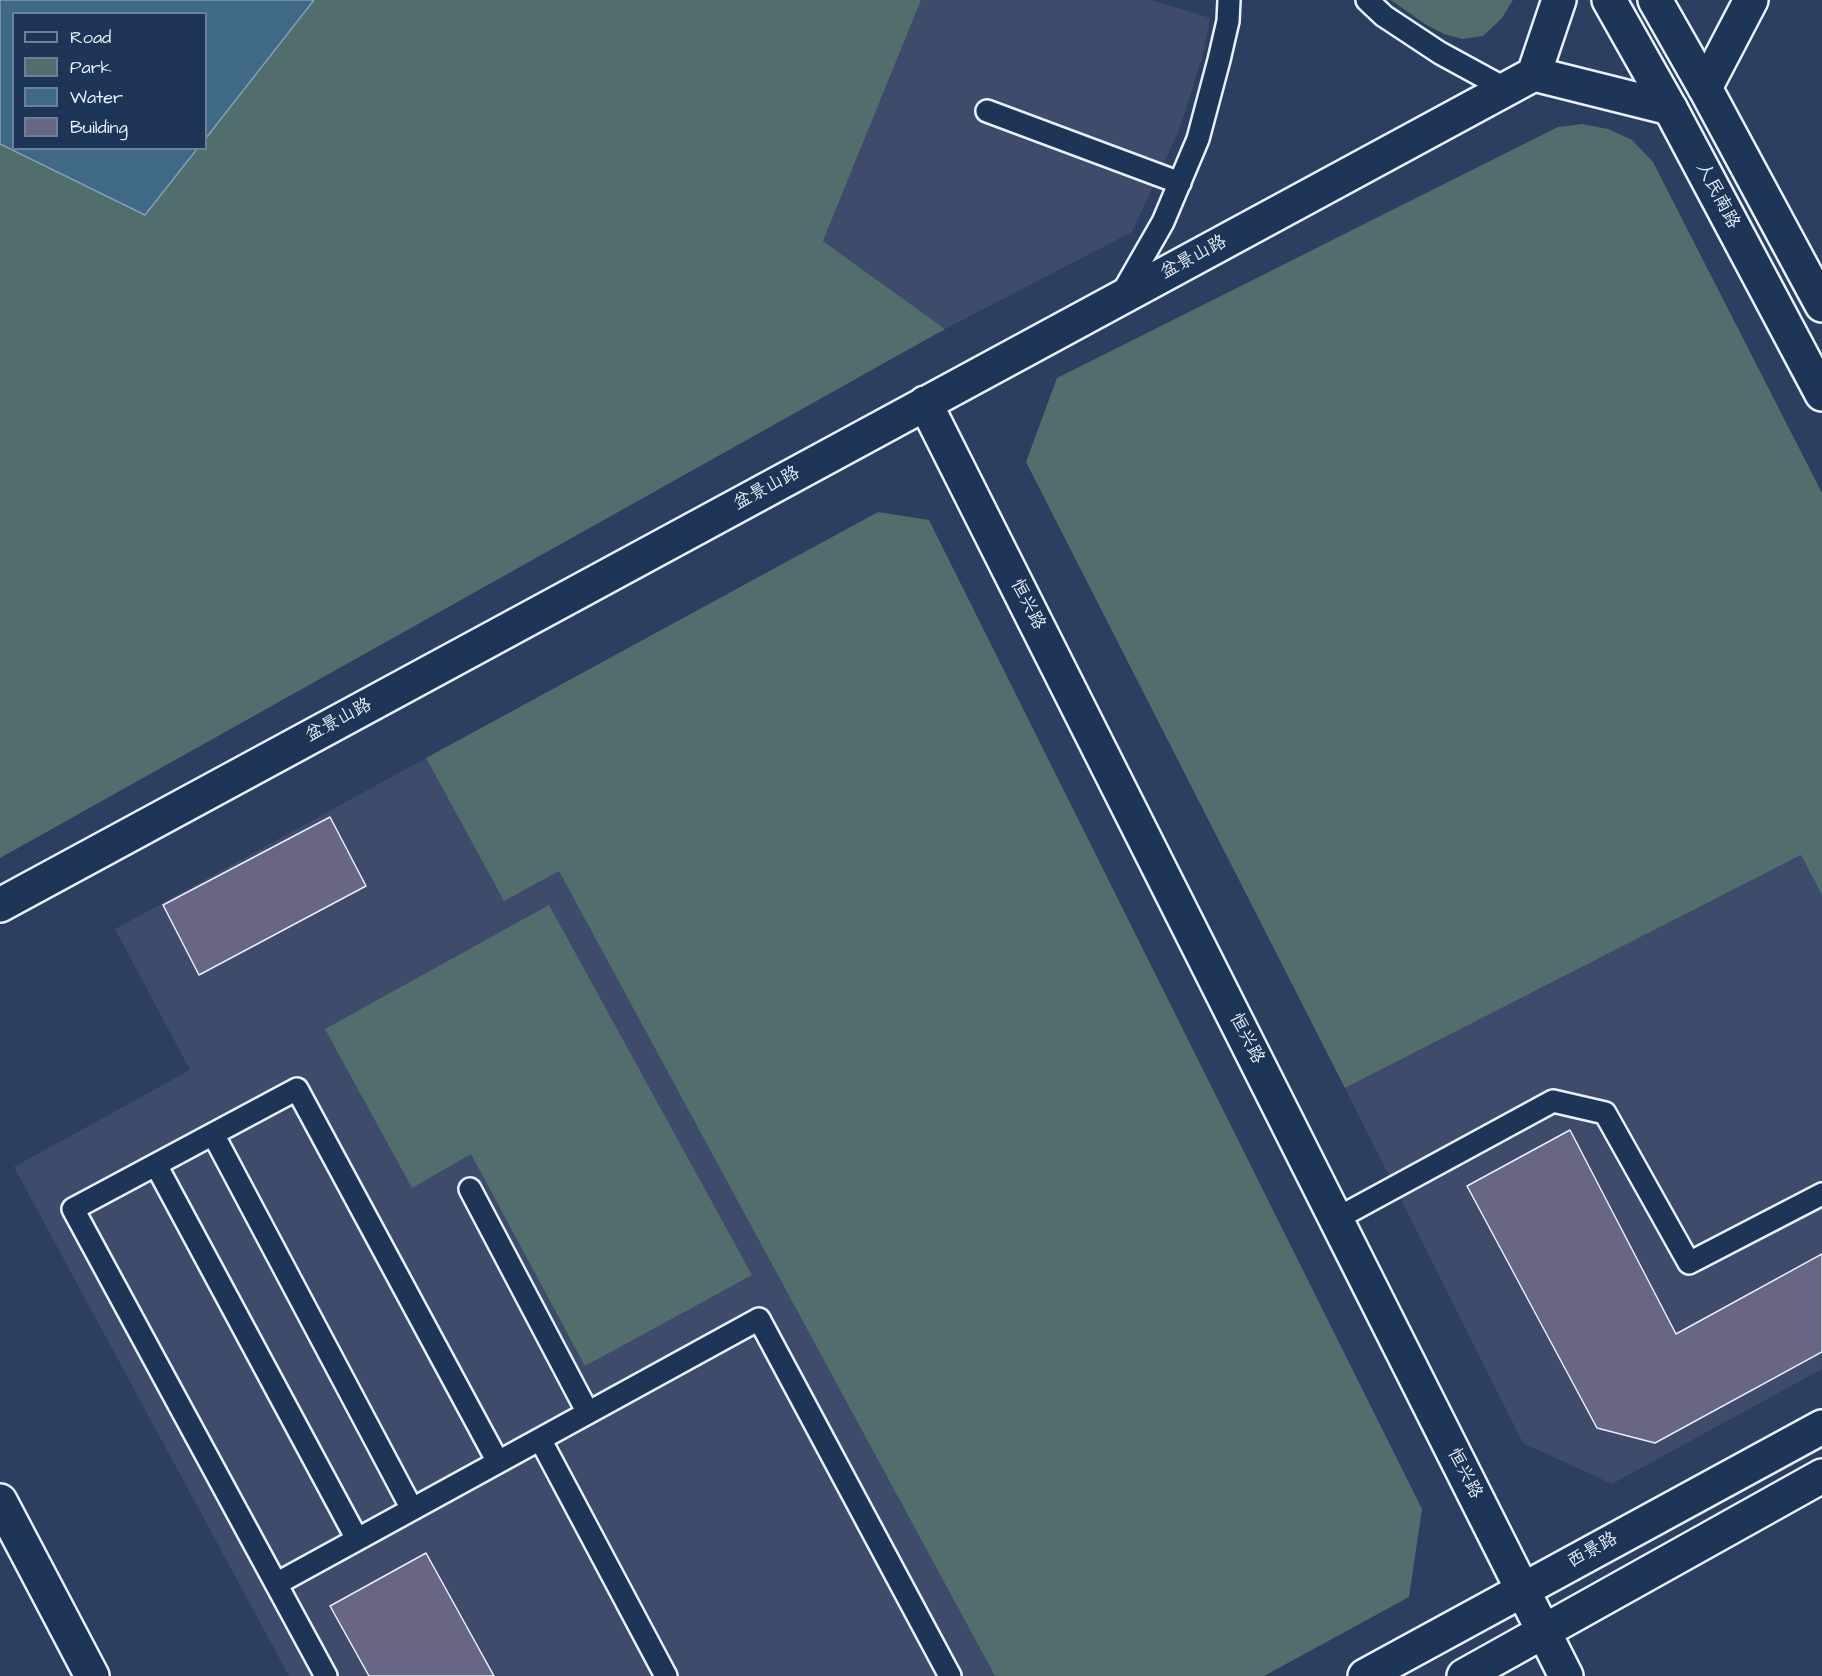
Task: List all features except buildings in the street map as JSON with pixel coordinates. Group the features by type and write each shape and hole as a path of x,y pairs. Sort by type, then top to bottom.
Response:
{"street":[{"path":"1559,0 1520,82 1670,108"},
{"name":"人民南路","path":"1610,0 1822,394"},
{"path":"1655,0 1822,305"},
{"path":"1705,88 1751,0"},
{"name":"盆景山路","path":"0,905 1520,82"},
{"name":"恒兴路","path":"926,403 1566,1676"},
{"name":"西景路","path":"1365,1676 1822,1427"},
{"path":"1464,1676 1822,1476"},
{"path":"0,1501 92,1676"}],"lane":[{"path":"1119,298 1163,222 1198,140 1228,21 1229,0"},
{"path":"1367,0 1384,16 1440,53 1520,82"},
{"path":"987,111 1179,183"},
{"path":"326,1676 72,1209 297,1089 498,1462"},
{"path":"1336,1219 1553,1101 1605,1113 1689,1263 1822,1194"},
{"path":"213,1134 412,1509"},
{"path":"156,1165 357,1539"},
{"path":"471,1189 588,1413"},
{"path":"276,1584 759,1319 950,1676"},
{"path":"540,1439 666,1676"}],"shaded area":[{"path":"921,0 1152,0 1210,18 1203,55 1179,130 1132,232 945,329 823,241"},
{"path":"426,758 504,900 559,870 995,1676 289,1676 14,1167 190,1070 115,929"},
{"path":"1801,855 1822,895 1822,1369 1612,1484 1523,1443 1345,1088"}],"green space":[{"path":"314,0 921,0 823,241 945,329 0,858 0,144 145,215 196,150 207,150 207,137"},
{"path":"1391,0 1513,0 1502,18 1483,36 1462,39 1444,34 1425,24"},
{"path":"1582,124 1608,129 1632,140 1653,162 1822,493 1822,895 1801,855 1345,1088 1026,462 1057,378 1558,127"},
{"path":"878,512 929,520 1422,1509 1409,1597 1264,1676 995,1676 559,871 504,901 426,758"},
{"path":"549,905 752,1275 585,1366 471,1154 412,1188 325,1029"}],"water":[{"path":"0,0 314,0 207,137 207,12 12,12 12,150 0,144"},
{"path":"12,150 196,150 145,215"}]}
